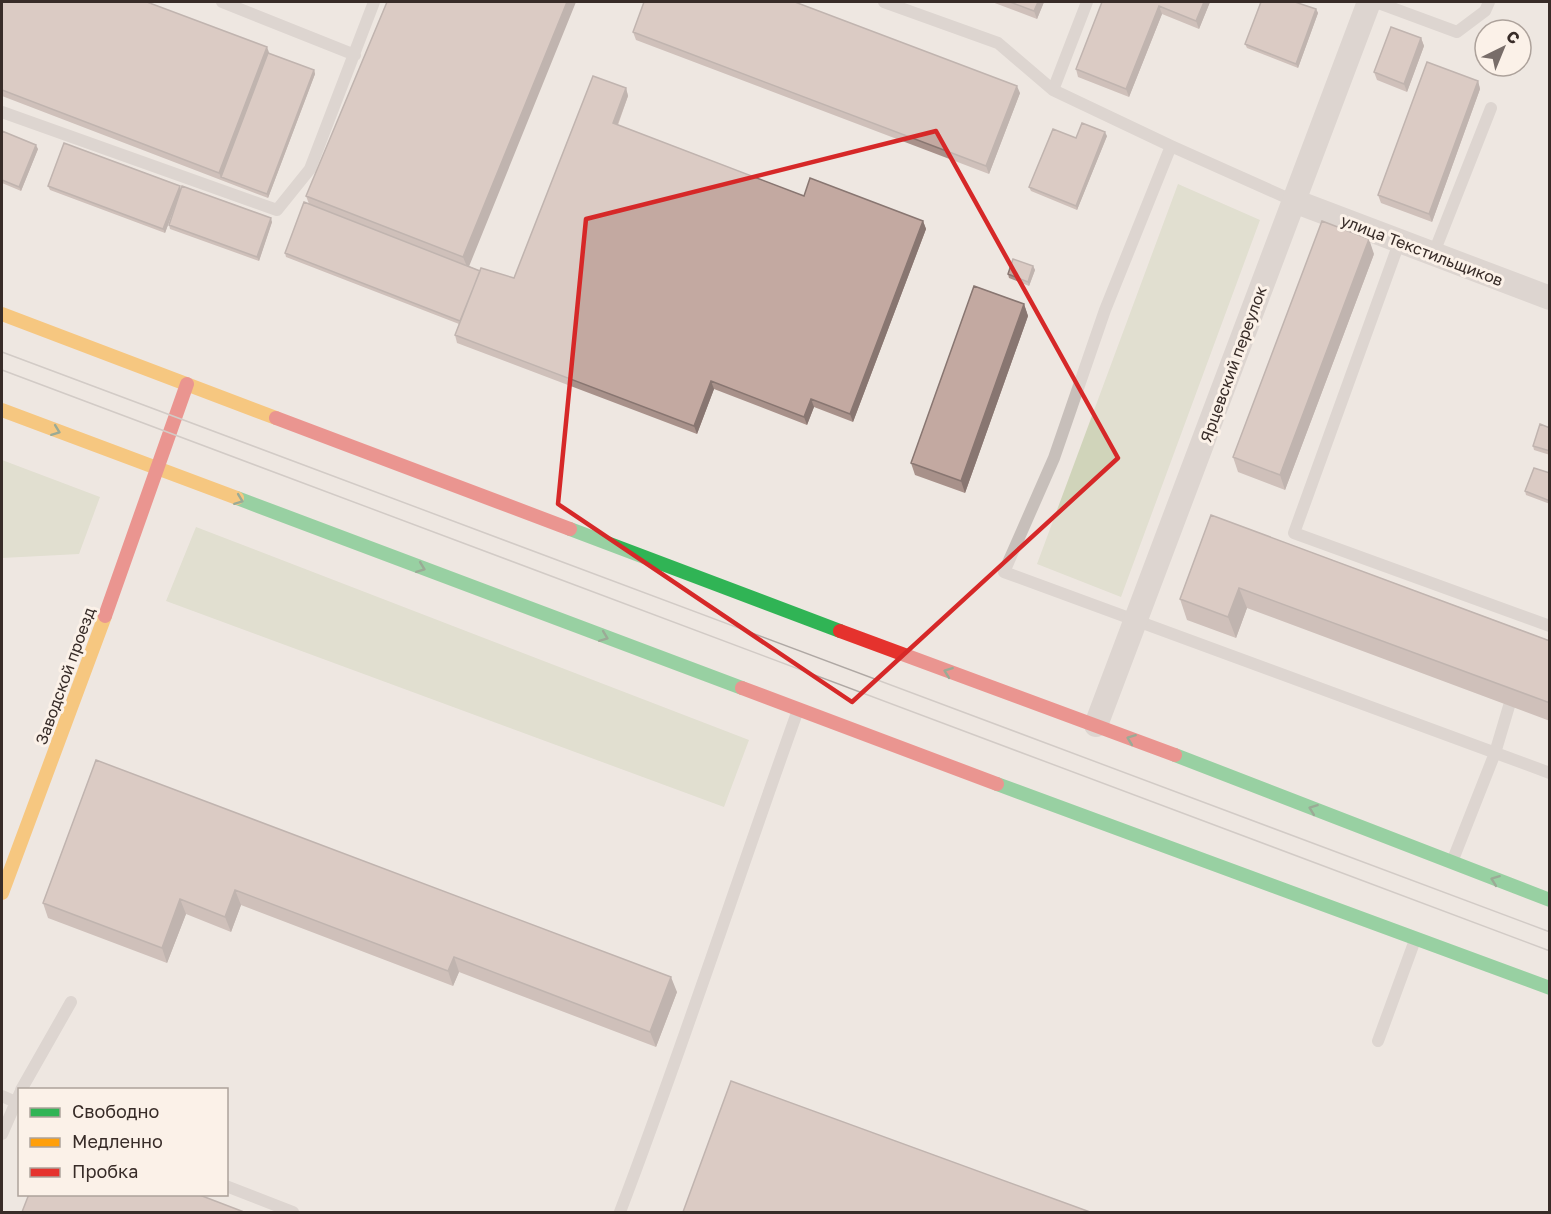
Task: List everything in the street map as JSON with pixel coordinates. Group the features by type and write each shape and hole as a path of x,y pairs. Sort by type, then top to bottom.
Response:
{"main road":[{"path":"2,314 890,650 1096,725 1550,900"},
{"name":"Заводской проезд","path":"2,893 72,708 187,384"},
{"path":"2,410 799,710 1550,988"}],"street":[{"name":"Ярцевский переулок","path":"1096,725 1138,621 1370,2"},
{"name":"улица Текстильщиков","path":"1294,201 1399,243 1550,298"}],"lane":[{"path":"222,2 355,55"},
{"path":"2,112 277,210 310,169 374,2"},
{"path":"884,2 998,43 1053,90 1170,146 1294,201"},
{"path":"1053,90 1087,2"},
{"path":"1376,2 1457,32 1485,11 1489,2"},
{"path":"1433,255 1491,108"},
{"path":"1170,146 1105,310 1054,458 1004,572 1550,774"},
{"path":"1399,243 1294,533 1550,626"},
{"path":"1452,863 1495,753 1509,706"},
{"path":"620,1212 662,1101 699,989 799,710"},
{"path":"1378,1041 1416,938"},
{"path":"24,1088 71,1002"},
{"path":"2,1096 18,1097"},
{"path":"2,1134 18,1099"},
{"path":"228,1187 293,1212"}],"highlighted area":[{"path":"936,131 1118,458 852,702 558,504 586,219"}],"green space":[{"path":"1178,184 1260,220 1121,597 1037,564"},
{"path":"2,460 100,497 79,554 2,558"},
{"path":"196,527 749,740 724,807 166,601"}],"building":[{"path":"2,2 147,2 267,47 219,173 2,90"},
{"path":"387,2 567,2 463,257 306,196"},
{"path":"644,2 795,2 1017,86 986,166 633,32"},
{"path":"1010,2 1038,2 1034,11"},
{"path":"1102,2 1204,2 1196,21 1159,6 1126,89 1076,69"},
{"path":"1261,2 1295,2 1316,9 1296,64 1245,44"},
{"path":"1391,27 1421,38 1404,84 1374,72"},
{"path":"268,53 314,70 267,194 221,177"},
{"path":"1427,62 1478,81 1429,214 1378,195"},
{"path":"593,76 626,88 613,123 804,196 810,178 923,221 850,414 811,399 804,417 711,381 694,426 455,335 481,268 514,278"},
{"path":"1082,123 1105,132 1076,206 1029,187 1053,129 1076,138"},
{"path":"2,131 36,145 19,187 2,180"},
{"path":"64,143 180,186 163,229 48,186"},
{"path":"182,186 271,218 257,257 169,225"},
{"path":"304,202 480,271 460,321 285,253"},
{"path":"1322,221 1369,239 1280,475 1233,457"},
{"path":"1013,259 1033,266 1028,282 1008,274"},
{"path":"974,286 1024,304 961,481 911,463"},
{"path":"1540,424 1550,428 1550,451 1533,446"},
{"path":"1534,468 1550,473 1550,501 1525,491"},
{"path":"1211,515 1550,641 1550,703 1239,588 1228,617 1180,599"},
{"path":"96,760 671,977 650,1032 454,957 448,971 235,890 225,917 180,899 162,948 43,903"},
{"path":"731,1081 1090,1212 683,1212"},
{"path":"28,1196 202,1196 244,1212 22,1212"}],"tram line":[{"path":"2,352 1550,932"},
{"path":"2,370 1550,951"}],"traffic: fast":[{"path":"237,498 742,688"},
{"path":"570,529 840,631"},
{"path":"1175,755 1550,900"},
{"path":"997,784 1550,988"}],"traffic: slow":[{"path":"2,314 276,418"},
{"path":"2,410 237,498"},
{"path":"2,893 105,616"}],"traffic: jam":[{"path":"105,616 187,384"},
{"path":"276,418 570,529"},
{"path":"840,631 1175,755"},
{"path":"742,688 997,784"}]}
